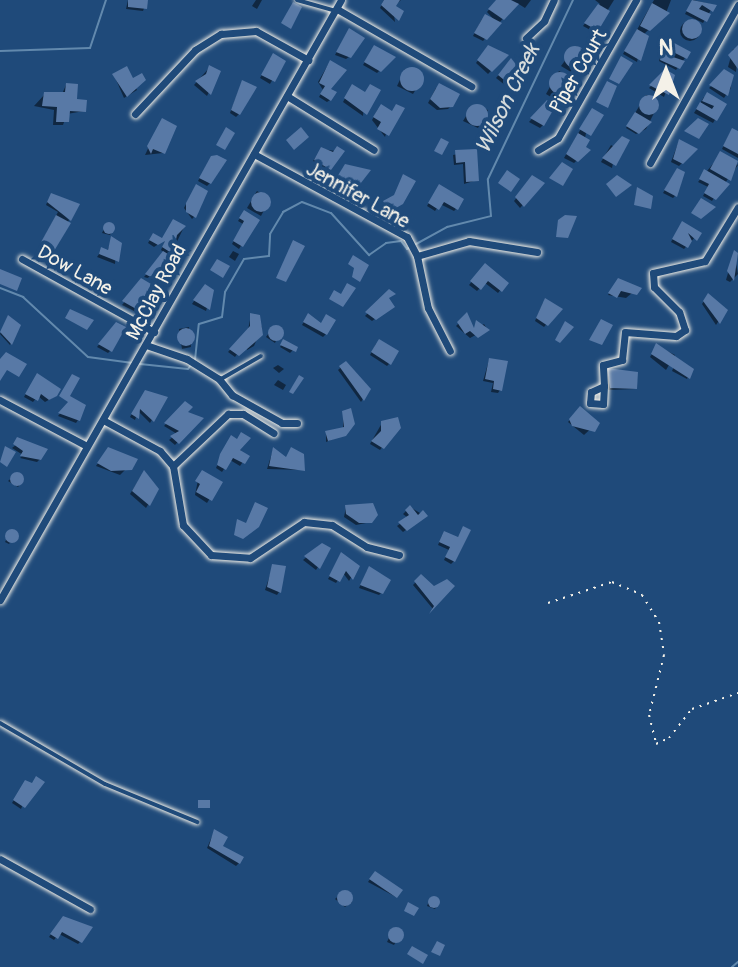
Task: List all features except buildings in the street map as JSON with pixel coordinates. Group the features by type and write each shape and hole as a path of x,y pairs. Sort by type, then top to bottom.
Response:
{"street":[{"name":"McClay Road","path":"0,600 341,0"},
{"path":"526,38 544,21 554,0"},
{"name":"Piper Court","path":"538,150 558,138 636,0"},
{"path":"650,163 738,5"},
{"path":"336,10 471,86"},
{"path":"135,114 211,36 256,31 308,60"},
{"path":"287,96 374,150"},
{"name":"Jennifer Lane","path":"254,154 407,237 416,254 469,241 537,252"},
{"path":"604,386 603,365 622,360 625,332 676,336 685,330 679,312 654,287 653,273 693,267 714,248 738,207"},
{"path":"416,254 428,308 450,351"},
{"name":"Dow Lane","path":"22,259 154,332"},
{"path":"146,345 198,365 219,379 232,395 269,416 297,423"},
{"path":"0,400 87,446"},
{"path":"173,466 228,414 243,414 274,433"},
{"path":"103,420 160,451 173,466 183,525 211,555 250,558 304,522 332,525 367,547 399,555"},
{"path":"0,859 90,909"}],"lane":[{"path":"297,0 336,10"},
{"path":"219,379 261,356"},
{"path":"0,723 105,784 197,822"}],"path":[{"path":"548,603 612,582 642,595 659,622 664,655 649,715 656,744 669,738 692,709 738,693"}],"waterway":[{"path":"0,51 90,48 106,0"},
{"name":"Wilson Creek","path":"195,360 199,324 222,317 225,292 244,259 269,256 270,234 283,212 302,202 331,213 369,255 386,243 401,241 407,249 447,227 491,216 488,179 573,0"},
{"name":"Wilson Creek","path":"0,288 23,297 88,357 133,363"},
{"name":"Wilson Creek","path":"140,364 188,369 191,365"},
{"path":"732,967 738,962"}]}
